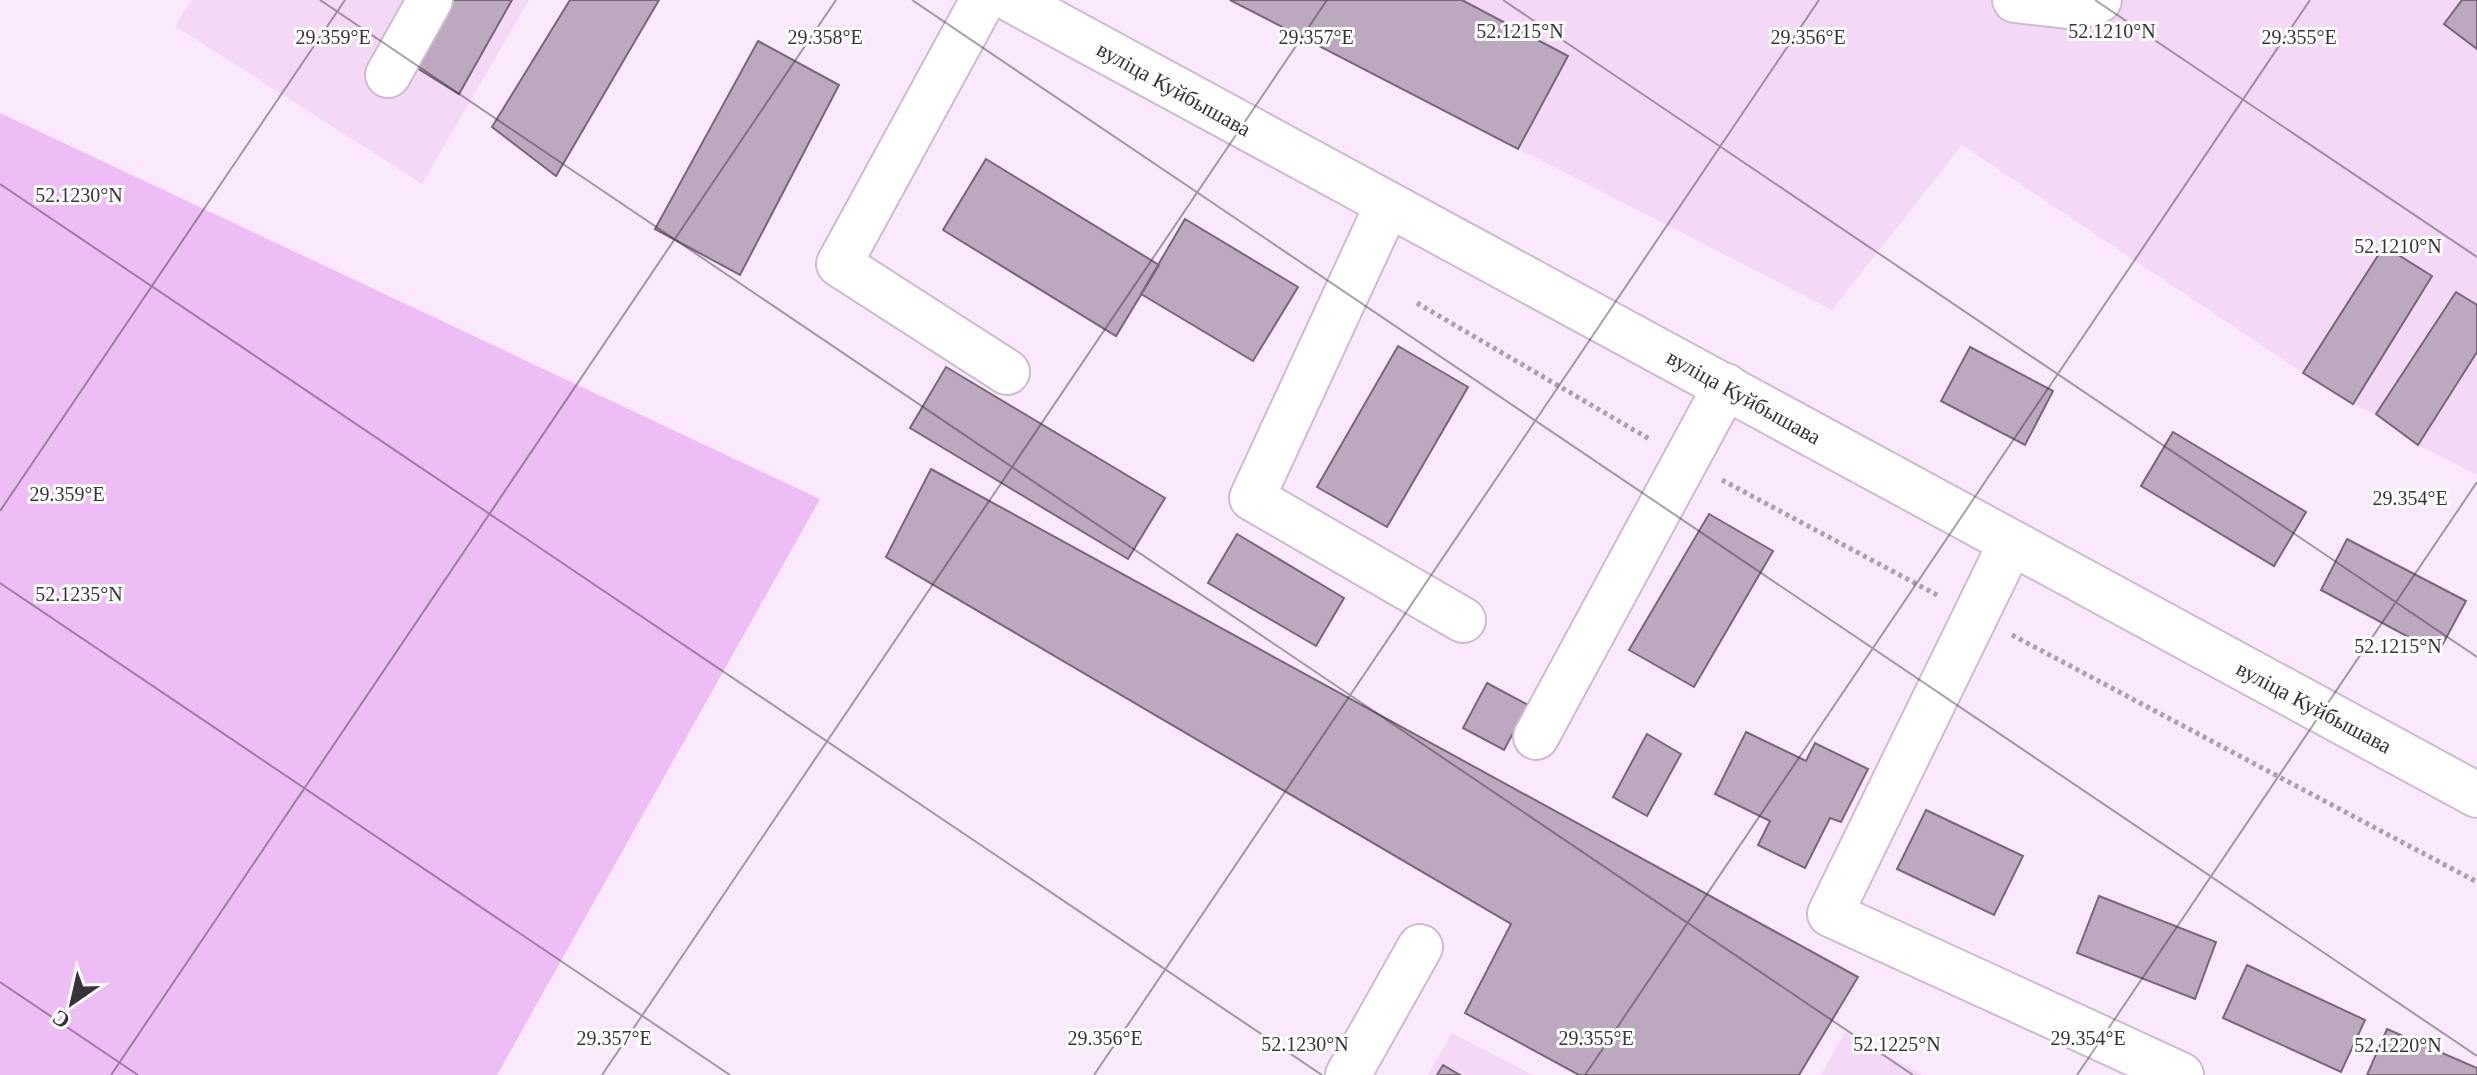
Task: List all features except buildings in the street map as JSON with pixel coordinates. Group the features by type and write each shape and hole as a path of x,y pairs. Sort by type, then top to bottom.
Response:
{"main road":[{"path":"388,75 430,0"},
{"path":"983,0 839,264 1007,372"},
{"name":"вуліца Куйбышава","path":"1012,0 2477,795"},
{"path":"2015,0 2076,7 2099,0"},
{"path":"1387,206 1252,498 1463,620"},
{"path":"1536,737 1726,386"},
{"path":"2011,543 1830,914 2181,1075"},
{"path":"1348,1075 1420,947"}],"shaded area":[{"path":"191,0 529,0 422,184 175,26"},
{"path":"1230,0 2477,0 2477,475 2418,445 2376,414 2353,404 2303,373 1962,145 1832,310"},
{"path":"0,113 820,499 497,1075 0,1075"},
{"path":"1845,1032 1923,1075 1821,1075"},
{"path":"1452,1033 1533,1075 1428,1075"}]}
